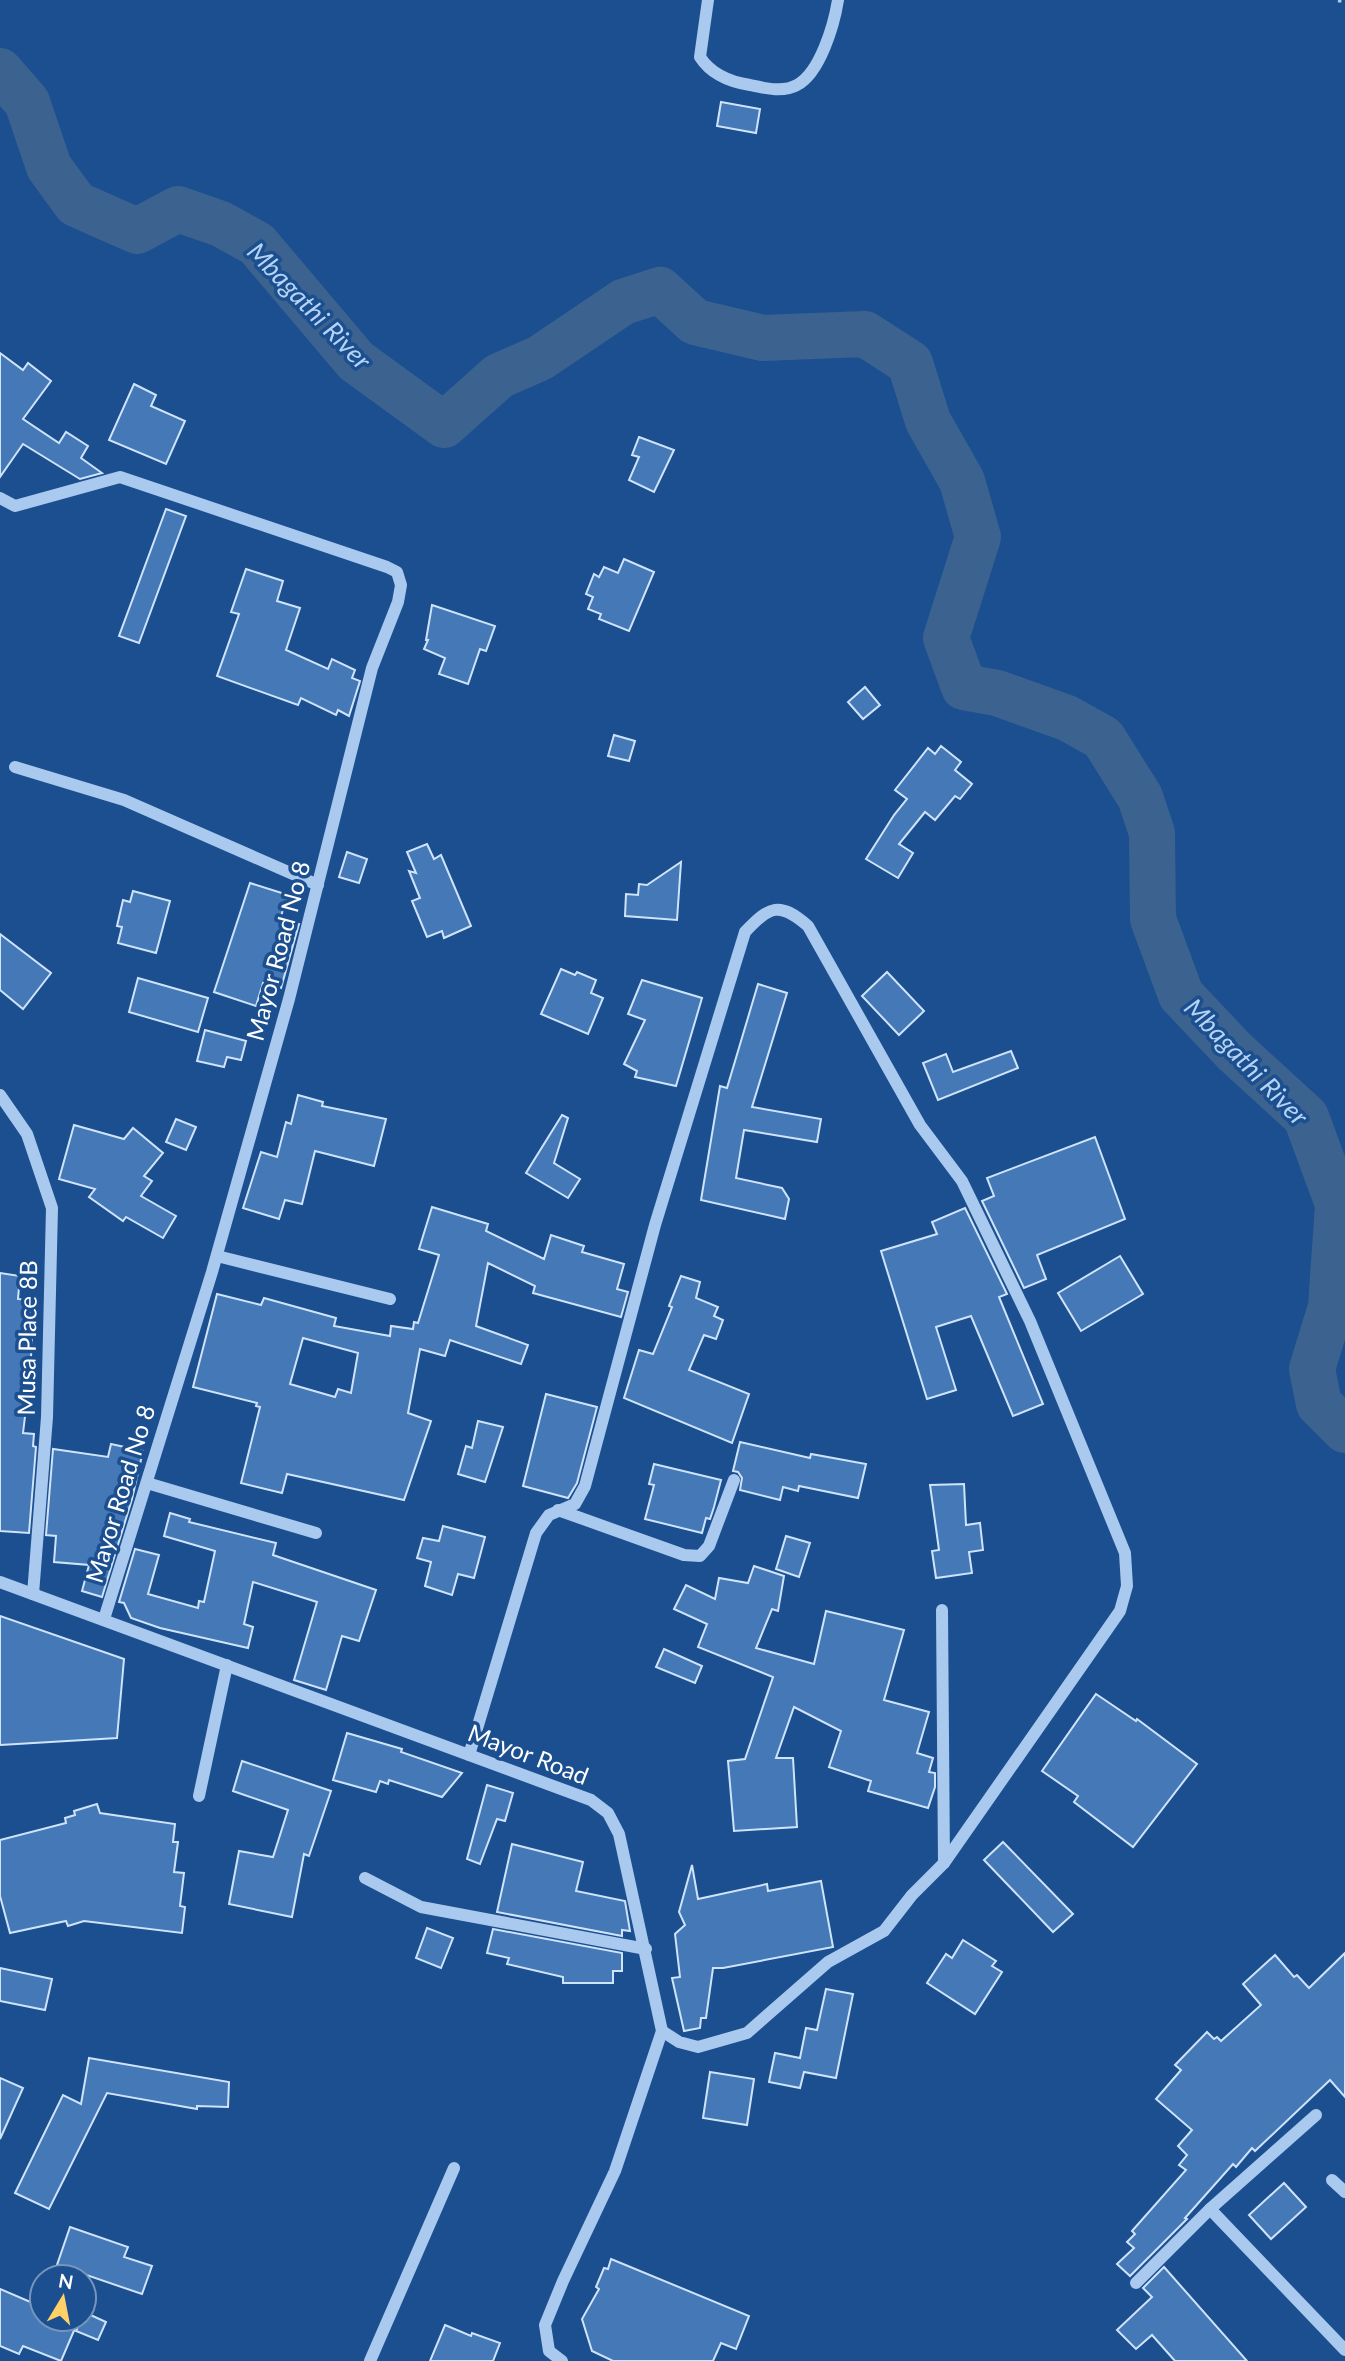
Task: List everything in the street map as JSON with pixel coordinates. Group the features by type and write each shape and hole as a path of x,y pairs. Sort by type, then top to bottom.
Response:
{"street":[{"path":"708,0 700,50 700,57 706,67 717,75 739,83 773,90 795,87 807,78 820,60 838,0"},
{"name":"Mayor Road No 8","path":"0,498 15,506 120,477 397,572 401,585 398,602 372,668 289,999 216,1256 104,1619"},
{"path":"15,767 124,800 318,885"},
{"path":"469,1755 536,1533 549,1515 575,1504 585,1486 655,1225 745,932 763,913 775,909 792,912 808,926 920,1125 962,1181 1030,1321 1125,1553 1127,1586 1120,1611 944,1863 912,1895 884,1931 828,1962 747,2033 698,2047 680,2042 662,2031"},
{"name":"Musa Place 8B","path":"0,1095 27,1134 52,1208 47,1417 33,1594"},
{"path":"216,1256 390,1299"},
{"path":"558,1510 684,1555 700,1556 709,1546 734,1480"},
{"path":"148,1483 316,1533"},
{"name":"Mayor Road","path":"0,1582 591,1800 608,1813 620,1834 662,2031 615,2171 545,2325 549,2351 562,2361"},
{"path":"942,1610 944,1863"},
{"path":"199,1796 228,1665"},
{"path":"365,1878 421,1907 646,1949"},
{"path":"1136,2283 1210,2209 1316,2115"},
{"path":"370,2361 454,2168"},
{"path":"1332,2179 1345,2192"},
{"path":"1210,2209 1345,2350"}],"path":[{"path":"1338,0 1345,1"}],"building":[{"path":"721,102 760,109 756,133 717,126"},
{"path":"0,353 23,370 28,363 51,381 23,419 59,443 66,432 88,446 81,458 102,473 80,479 23,444 0,477"},
{"path":"134,384 156,395 151,406 185,421 166,464 109,440"},
{"path":"639,437 674,450 654,492 629,480 639,457 632,455"},
{"path":"166,509 186,516 139,643 119,636"},
{"path":"624,559 654,572 629,631 599,619 601,614 588,609 593,597 586,594 594,574 599,577 604,567 618,573"},
{"path":"246,569 283,581 277,601 300,608 286,650 328,669 332,659 355,670 352,678 360,681 349,716 338,710 336,715 301,698 298,705 217,676 239,614 231,612"},
{"path":"432,605 495,626 486,651 480,649 468,684 439,674 445,658 424,649 428,640"},
{"path":"865,687 880,705 863,719 848,702"},
{"path":"614,735 635,741 629,761 608,756"},
{"path":"941,746 961,762 955,770 972,784 960,799 955,796 935,820 925,812 899,844 913,853 898,878 866,859 907,799 895,790 928,748 935,754"},
{"path":"427,844 434,859 441,855 471,926 444,938 442,931 427,937 412,901 420,898 409,871 416,873 407,852"},
{"path":"347,852 367,859 359,883 339,877"},
{"path":"681,862 677,920 625,916 626,894 638,895 639,884 647,885"},
{"path":"250,883 288,895 280,919 299,924 281,988 263,983 256,1006 214,992"},
{"path":"133,891 170,901 156,953 118,943 122,927 117,926 123,900 130,902"},
{"path":"0,934 51,973 23,1009 0,990"},
{"path":"561,969 596,980 591,993 603,998 588,1034 541,1014"},
{"path":"887,972 924,1011 899,1035 862,996"},
{"path":"138,978 208,998 198,1032 129,1012"},
{"path":"642,980 702,998 676,1086 635,1077 637,1071 624,1064 645,1020 628,1014"},
{"path":"758,984 787,993 752,1107 821,1119 817,1142 744,1130 736,1178 782,1188 789,1199 785,1219 701,1200 720,1086 727,1088"},
{"path":"205,1030 246,1041 241,1060 227,1057 224,1067 197,1061"},
{"path":"1011,1051 1018,1068 938,1100 923,1063 946,1054 953,1072"},
{"path":"298,1095 323,1102 322,1106 386,1119 374,1166 315,1151 302,1204 285,1200 279,1219 243,1208 261,1152 277,1157 286,1122 291,1124"},
{"path":"562,1115 568,1118 554,1163 580,1179 568,1198 526,1173"},
{"path":"176,1119 196,1127 186,1150 166,1142"},
{"path":"74,1125 124,1139 133,1128 163,1153 144,1176 152,1181 141,1196 176,1216 163,1238 126,1217 123,1221 89,1197 95,1189 59,1179"},
{"path":"1095,1137 1125,1219 1037,1255 1046,1279 1024,1288 982,1201 994,1196 987,1178"},
{"path":"432,1207 488,1224 486,1231 544,1259 551,1235 584,1246 582,1252 624,1264 617,1289 628,1292 621,1317 533,1293 535,1286 488,1263 476,1326 528,1345 521,1364 450,1340 445,1356 420,1349 408,1413 431,1421 404,1500 287,1474 282,1493 241,1483 260,1407 256,1406 257,1403 193,1387 217,1294 261,1305 264,1298 336,1318 334,1326 390,1336 391,1326 413,1329 414,1322 418,1323 439,1255 419,1249","holes":["303,1338 358,1353 351,1393 338,1389 335,1397 290,1384"]},
{"path":"965,1208 1007,1294 999,1297 1043,1404 1013,1416 971,1316 936,1327 956,1390 927,1399 881,1251 937,1234 932,1222"},
{"path":"1120,1256 1143,1294 1081,1331 1058,1293"},
{"path":"0,1273 20,1276 18,1299 34,1301 30,1376 23,1433 34,1434 33,1446 36,1447 29,1533 0,1531"},
{"path":"681,1276 700,1282 696,1298 718,1307 714,1316 723,1320 716,1339 704,1335 689,1370 749,1394 732,1443 624,1398 639,1350 653,1354"},
{"path":"546,1394 597,1407 577,1483 568,1498 523,1486"},
{"path":"478,1421 503,1427 485,1482 458,1474 466,1446 472,1448"},
{"path":"740,1442 810,1458 811,1454 866,1464 858,1498 799,1486 798,1491 783,1487 780,1500 740,1490 742,1478 738,1472 733,1471"},
{"path":"111,1444 143,1451 132,1499 102,1597 82,1591 89,1565 54,1562 56,1536 46,1535 53,1449 108,1457"},
{"path":"654,1464 721,1480 710,1519 706,1518 702,1533 645,1519 654,1485 649,1484"},
{"path":"964,1484 966,1525 980,1523 983,1550 969,1552 972,1573 936,1578 932,1551 939,1550 930,1485"},
{"path":"170,1513 190,1519 189,1522 276,1543 273,1555 376,1590 359,1641 342,1636 326,1690 294,1680 317,1602 253,1582 244,1624 253,1627 248,1648 160,1628 131,1618 124,1603 119,1602 135,1549 159,1555 148,1594 198,1608 199,1601 204,1602 215,1551 164,1536"},
{"path":"443,1526 485,1537 474,1578 458,1574 452,1595 425,1586 431,1562 417,1558 423,1538 439,1541"},
{"path":"786,1536 810,1543 799,1577 776,1569"},
{"path":"754,1566 784,1576 778,1611 772,1609 756,1648 814,1664 826,1611 904,1630 884,1700 929,1712 917,1753 933,1758 929,1772 935,1773 935,1787 928,1808 868,1791 871,1781 829,1767 841,1731 794,1707 776,1758 793,1758 797,1827 734,1831 728,1761 745,1759 773,1677 698,1647 707,1624 674,1609 686,1585 715,1599 719,1578 748,1583"},
{"path":"0,1616 124,1659 117,1738 0,1745"},
{"path":"664,1649 702,1666 695,1683 656,1667"},
{"path":"1096,1694 1136,1721 1137,1719 1197,1764 1133,1847 1074,1802 1078,1796 1042,1771"},
{"path":"347,1733 402,1749 401,1752 462,1773 442,1797 389,1780 388,1784 380,1781 376,1792 333,1780"},
{"path":"242,1761 331,1791 309,1856 304,1854 292,1917 229,1904 239,1851 273,1857 288,1810 233,1791"},
{"path":"487,1785 513,1793 505,1821 497,1819 480,1864 467,1859"},
{"path":"97,1804 100,1813 175,1824 173,1842 178,1842 174,1872 184,1873 180,1906 185,1907 182,1933 84,1921 68,1926 66,1921 10,1933 0,1896 0,1840 66,1823 65,1818 75,1815 74,1811"},
{"path":"1003,1842 1073,1914 1053,1932 984,1860"},
{"path":"512,1844 583,1862 576,1891 625,1901 630,1931 622,1930 622,1936 497,1912"},
{"path":"692,1865 698,1899 767,1884 768,1891 821,1881 833,1947 713,1968 706,2018 701,2018 700,2028 684,2031 672,1978 680,1977 675,1934 685,1925 679,1912"},
{"path":"427,1928 453,1938 441,1968 416,1958"},
{"path":"493,1929 622,1953 622,1971 613,1971 613,1983 563,1983 563,1977 507,1964 509,1958 487,1953"},
{"path":"963,1940 996,1961 992,1966 1002,1972 975,2014 927,1983 946,1954 952,1958"},
{"path":"1345,1953 1345,2097 1330,2080 1255,2151 1252,2148 1236,2167 1233,2164 1185,2218 1187,2219 1130,2276 1117,2264 1134,2248 1127,2242 1135,2234 1132,2231 1186,2170 1179,2165 1187,2155 1178,2146 1192,2130 1156,2099 1181,2070 1175,2065 1207,2032 1214,2039 1217,2037 1221,2041 1261,2005 1243,1984 1275,1955 1294,1977 1297,1975 1309,1988"},
{"path":"0,1968 52,1979 45,2010 0,2001"},
{"path":"826,1989 853,1994 836,2078 804,2072 800,2088 769,2082 775,2053 800,2058 806,2028 817,2030"},
{"path":"89,2058 229,2082 228,2107 197,2106 197,2109 107,2093 49,2209 15,2193 63,2095 81,2104"},
{"path":"710,2072 754,2079 747,2125 703,2118"},
{"path":"0,2078 23,2088 0,2139"},
{"path":"1284,2183 1306,2207 1271,2239 1249,2215"},
{"path":"70,2227 128,2247 124,2257 152,2266 142,2294 98,2279 98,2263 58,2263"},
{"path":"611,2259 749,2316 736,2349 721,2343 713,2361 613,2361 592,2351 582,2319 599,2289 596,2287 604,2268 608,2269"},
{"path":"1164,2267 1247,2361 1175,2361 1152,2335 1136,2349 1117,2330 1152,2297 1143,2288"},
{"path":"0,2289 28,2301 28,2333 73,2333 61,2361 23,2346 19,2354 0,2346"},
{"path":"98,2318 106,2322 98,2340 81,2333 98,2333"},
{"path":"445,2325 471,2336 472,2333 500,2343 493,2361 430,2361"}],"waterway":[{"name":"Mbagathi River","path":"0,71 27,102 49,167 76,204 137,231 178,209 221,224 257,244 356,361 444,425 499,376 540,358 623,302 660,290 695,322 763,338 865,334 910,363 928,421 962,481 978,537 946,638 964,687 997,693 1067,718 1103,738 1140,797 1152,833 1153,919 1181,995 1235,1052 1306,1117 1338,1204 1331,1307 1312,1369 1319,1404 1345,1430"}]}
